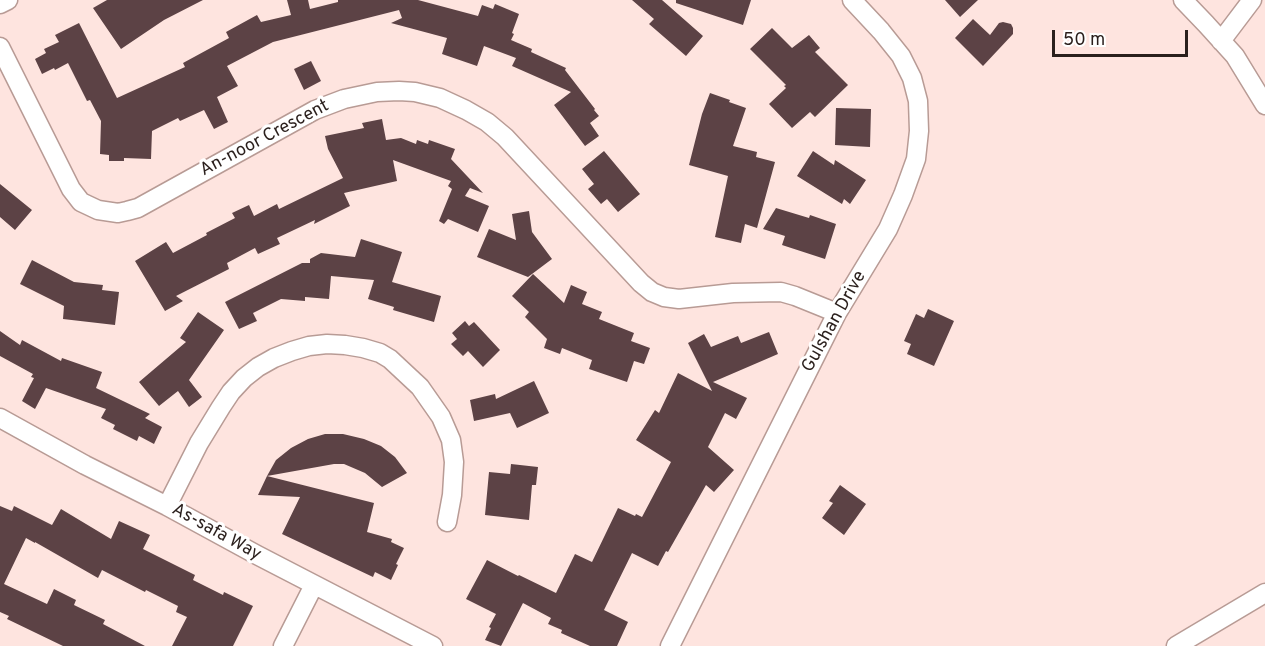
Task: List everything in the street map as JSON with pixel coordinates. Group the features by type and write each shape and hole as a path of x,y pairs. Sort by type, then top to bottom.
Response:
{"street":[{"path":"0,4 8,0"},
{"name":"Gulshan Drive","path":"670,646 837,313 888,229 900,204 916,159 919,131 918,101 912,78 901,56 852,0"},
{"path":"1183,0 1235,56 1265,105"},
{"path":"1221,41 1252,0"},
{"name":"An-noor Crescent","path":"0,47 71,189 81,202 98,210 118,213 138,208 315,110 344,99 377,92 415,92 440,98 466,110 487,122 505,137 652,292 664,297 679,299 733,293 780,292 837,313"},
{"path":"167,506 199,443 231,392 244,378 258,367 292,351 327,344 345,345 380,353 390,359 420,387 441,417 451,440 454,462 452,495 447,522"},
{"name":"As-safa Way","path":"0,418 85,465 433,646"},
{"path":"284,646 314,585"},
{"path":"1176,646 1265,592"}],"building":[{"path":"107,0 203,0 164,20 121,49 93,8"},
{"path":"287,0 308,0 310,9 338,2 338,0 418,0 478,16 482,5 493,9 495,4 519,14 511,40 566,68 565,70 599,116 590,123 599,136 585,146 554,105 571,92 512,66 516,58 484,46 477,66 442,54 447,38 391,23 402,18 399,10 273,42 227,66 238,86 217,97 228,122 214,129 204,110 180,121 178,118 152,131 151,159 124,158 124,161 109,161 109,155 100,154 101,121 90,100 87,101 68,63 42,74 35,59 46,53 44,49 59,42 55,35 79,23 117,98 185,67 183,63 229,38 226,32 257,15 261,22 291,15"},
{"path":"632,0 662,0 703,36 686,56 649,24 654,19"},
{"path":"676,0 751,0 743,25 676,3"},
{"path":"945,0 978,0 960,17"},
{"path":"973,19 990,35 999,23 1011,24 1013,28 1013,34 983,66 955,38"},
{"path":"772,28 792,48 809,35 820,48 815,52 848,85 815,117 810,112 792,128 769,104 786,88 784,86 786,85 750,49"},
{"path":"311,61 321,81 304,90 294,69"},
{"path":"710,93 746,108 733,146 757,152 756,157 775,162 757,228 745,224 741,243 715,237 728,176 689,165 702,114"},
{"path":"836,108 871,109 870,147 835,145"},
{"path":"382,119 386,140 401,138 416,144 417,140 428,144 429,140 455,149 451,159 483,193 470,188 465,196 489,206 478,232 448,219 444,224 439,221 452,189 448,186 451,181 393,160 397,181 344,193 350,206 314,224 315,220 277,238 280,244 258,254 255,248 227,263 229,269 176,296 183,301 165,311 135,261 166,242 173,253 235,218 232,213 249,205 254,216 277,204 279,209 343,178 328,149 325,136 364,128 362,123"},
{"path":"604,151 640,194 618,212 607,199 601,204 588,189 594,184 582,169"},
{"path":"813,151 834,165 835,160 866,180 850,204 844,199 842,204 797,176"},
{"path":"0,184 32,210 15,230 0,217"},
{"path":"776,208 809,218 810,215 836,224 825,259 782,245 785,236 763,229"},
{"path":"529,211 532,232 552,259 528,277 477,257 489,229 516,240 512,214"},
{"path":"361,239 402,252 392,282 441,296 434,322 393,310 394,307 368,299 374,280 331,276 329,299 305,297 305,301 281,299 253,313 257,321 239,329 225,302 302,263 310,263 310,259 321,253 355,257"},
{"path":"32,260 74,282 103,285 102,290 119,292 115,325 63,319 64,306 20,284"},
{"path":"533,274 564,303 571,285 587,292 582,304 602,312 599,319 634,333 631,341 650,348 644,364 634,361 627,382 589,369 592,360 562,348 560,354 544,348 547,339 525,317 529,312 512,296"},
{"path":"928,309 954,321 934,366 907,354 911,344 904,341 916,314 924,318"},
{"path":"198,312 224,330 189,380 202,397 189,407 178,391 159,406 139,382 186,342 180,338"},
{"path":"465,321 469,326 474,322 500,350 483,367 468,351 463,356 451,344 457,339 452,333"},
{"path":"0,331 20,345 22,340 61,361 62,358 102,372 96,388 150,414 145,418 162,427 154,444 139,436 137,441 113,429 115,425 101,418 106,409 46,388 35,409 22,401 34,378 31,377 33,374 0,356"},
{"path":"769,332 778,354 713,382 747,398 736,419 725,413 708,447 734,470 714,492 706,485 658,566 632,553 604,610 628,622 617,646 590,646 561,633 562,630 548,624 551,618 523,603 501,646 485,640 496,614 466,599 487,560 556,593 575,554 592,562 618,508 642,517 671,462 636,440 655,410 659,413 678,373 712,391 688,343 704,334 711,347 738,336 741,343"},
{"path":"534,381 549,413 517,428 510,413 474,421 470,400 495,394 496,399"},
{"path":"325,434 343,434 381,446 395,457 407,473 382,487 365,473 344,464 267,476 276,460 291,448 308,439"},
{"path":"511,464 538,467 536,485 532,485 529,520 485,515 489,472 510,474"},
{"path":"267,476 374,503 367,532 392,539 391,542 404,548 391,580 375,572 373,577 282,534 300,497 258,495"},
{"path":"840,485 866,504 844,535 822,518 833,503 829,501"},
{"path":"0,506 12,511 14,506 52,525 61,509 111,539 119,521 150,535 143,549 195,575 193,580 223,595 224,592 253,606 233,646 172,646 187,617 176,612 178,606 102,570 98,578 26,538 4,584 47,604 54,589 76,600 74,605 105,620 103,624 145,646 63,646 7,619 9,616 0,612"}]}
